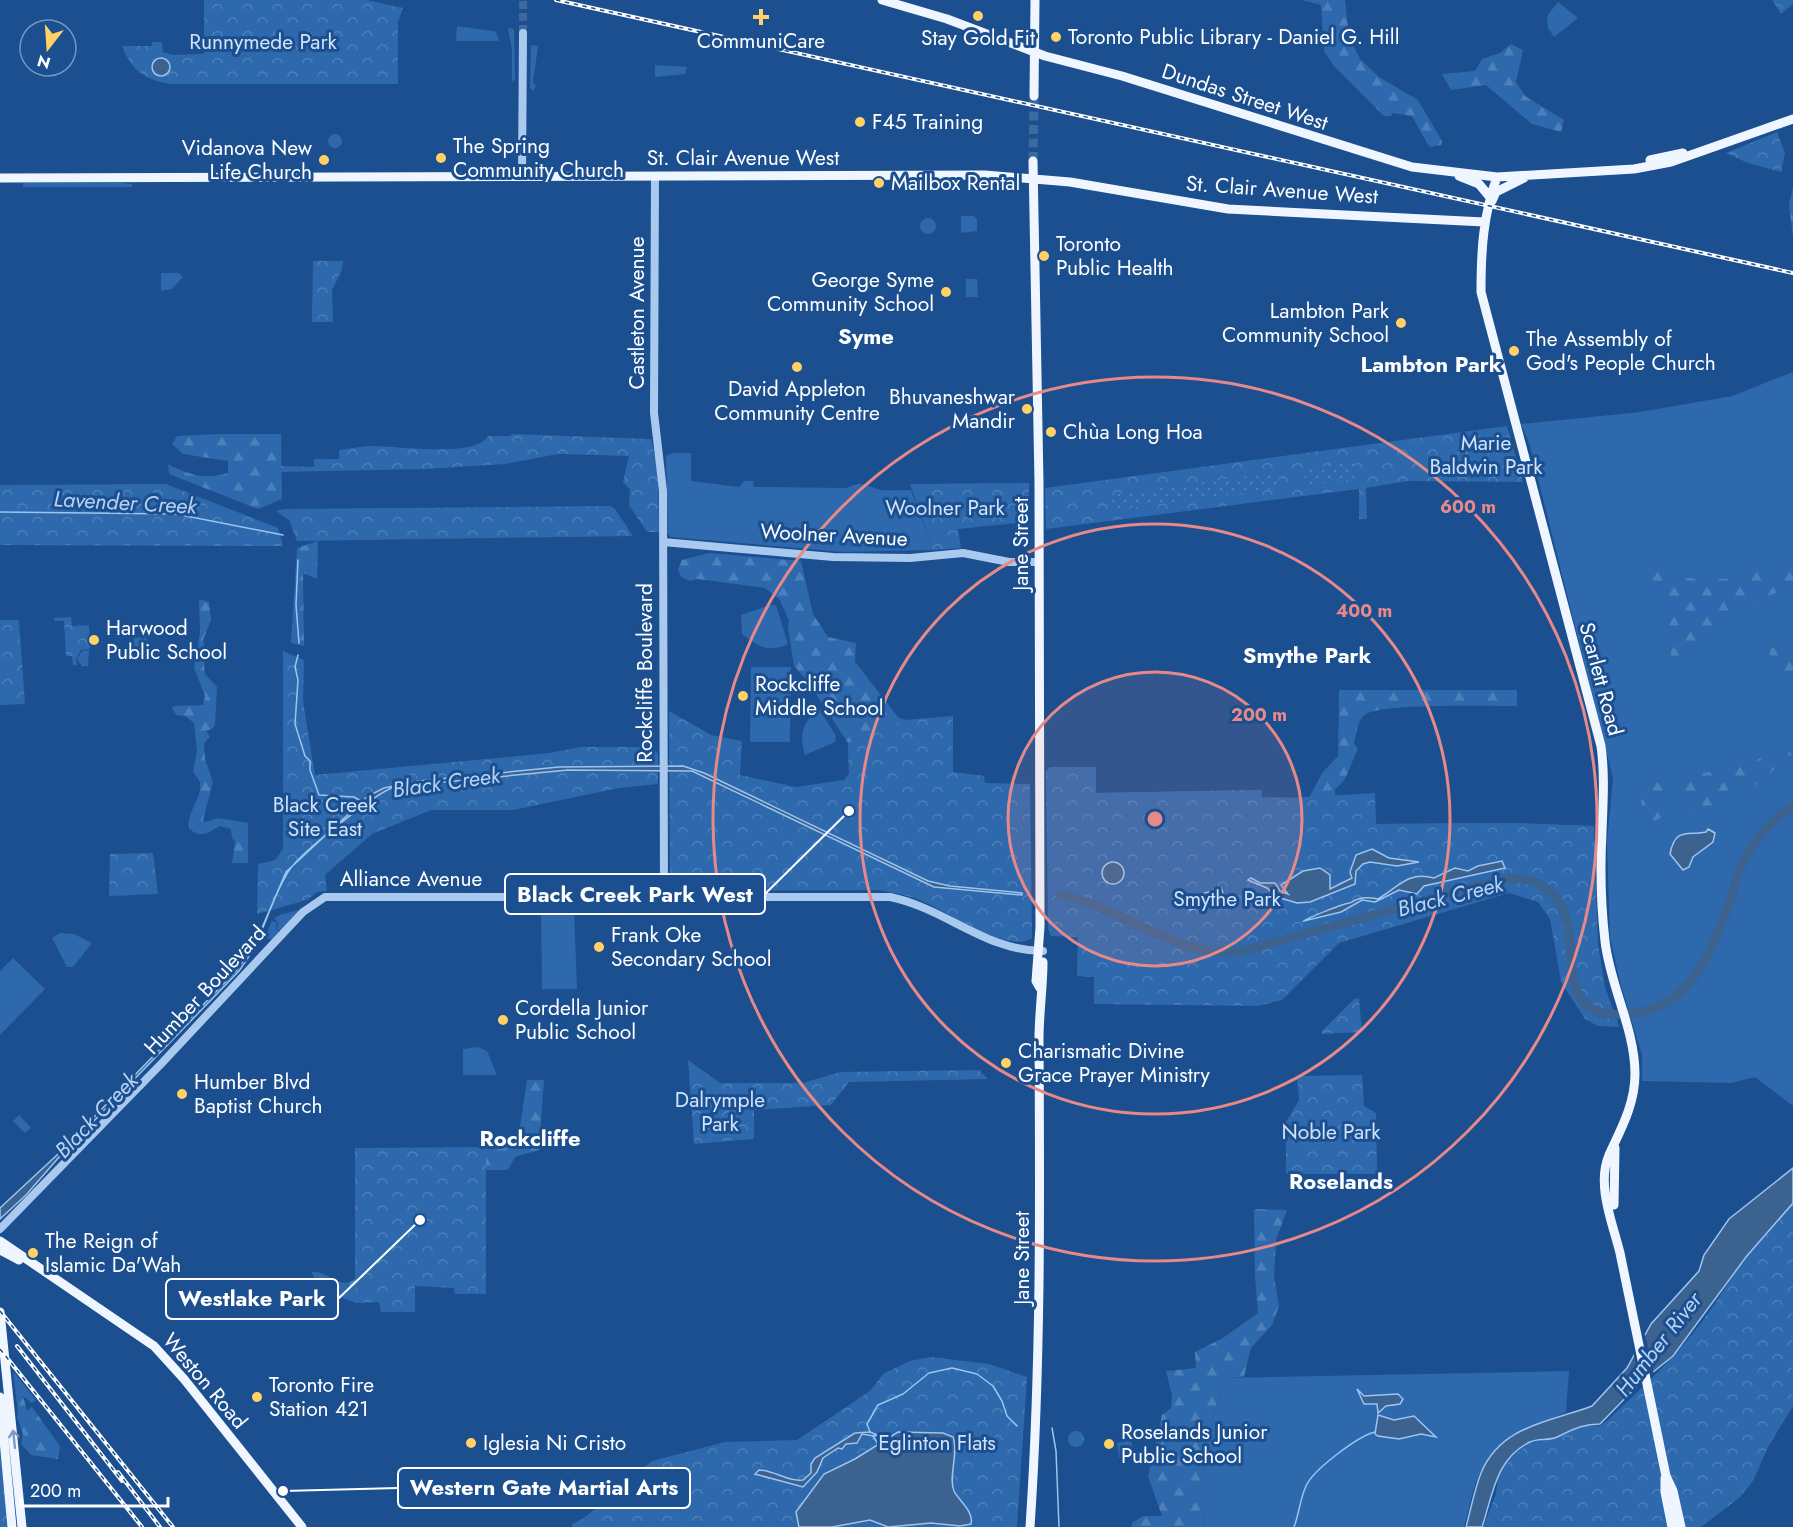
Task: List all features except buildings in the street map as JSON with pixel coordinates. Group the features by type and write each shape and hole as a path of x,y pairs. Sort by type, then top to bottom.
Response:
{"main road":[{"name":"Dundas Street West","path":"882,0 947,20 1034,52 1122,76 1391,163 1449,171 1497,177 1527,177 1606,170 1698,151 1793,119"},
{"path":"1034,96 1035,0"},
{"name":"Jane Street","path":"1030,1527 1040,1327 1040,951 1043,932 1040,927 1039,562 1033,160"},
{"path":"1449,171 1479,184 1489,196"},
{"name":"St. Clair Avenue West","path":"0,178 908,175 1033,178 1085,184 1228,209 1484,222"},
{"name":"Scarlett Road","path":"1497,177 1489,196 1484,222 1481,292 1601,746 1604,785 1601,849 1605,939 1609,966 1633,1051 1635,1084 1630,1109 1615,1148 1610,1154 1606,1182 1611,1225 1615,1231 1666,1476 1665,1492 1679,1526"},
{"name":"Scarlett Road","path":"1484,222 1496,192 1527,177"},
{"name":"Weston Road","path":"1,1244 17,1259 27,1262"},
{"name":"Weston Road","path":"1,1244 143,1337 160,1351 302,1527"},
{"path":"0,1261 8,1258 17,1259"},
{"path":"0,1312 22,1527"},
{"path":"0,1397 12,1527"}],"street":[{"path":"522,176 523,33"},
{"name":"Castleton Avenue","path":"655,176 654,413 658,450"},
{"name":"Rockcliffe Boulevard","path":"658,450 662,473 663,542 664,897"},
{"name":"Woolner Avenue","path":"663,542 833,557 910,558 958,553 1009,562 1039,562"},
{"name":"Alliance Avenue","path":"310,906 318,899 332,896 890,897 925,908 993,943 1040,951"},
{"name":"Humber Boulevard","path":"0,1229 310,906"}],"green space":[{"name":"Runnymede Park","path":"204,0 367,0 403,8 398,22 398,84 173,84 148,78 130,62 122,46 152,46 152,42 162,42 163,52 173,55 204,54"},
{"path":"1302,0 1345,0 1349,37 1360,59 1379,77 1418,100 1442,141 1441,145 1431,147 1428,145 1412,116 1392,113 1391,116 1384,116 1334,66 1324,51 1321,5"},
{"path":"1772,0 1793,0 1793,4 1781,14"},
{"path":"1558,2 1578,18 1554,37 1548,28 1547,16"},
{"path":"457,26 496,32 499,41 456,41"},
{"path":"508,28 514,29 515,79 512,82 512,50"},
{"path":"1511,44 1523,50 1516,82 1525,96 1564,120 1561,132 1532,124 1486,85 1451,90 1442,74 1475,71 1482,59 1500,53"},
{"path":"531,45 538,46 533,82 536,86 533,91 530,88"},
{"path":"655,65 687,67 685,74 655,77"},
{"path":"1777,132 1785,153 1781,172 1748,163 1726,153"},
{"path":"335,134 340,136 342,141 340,146 335,148 330,146 328,141 330,136"},
{"path":"23,183 122,183 132,184 132,187 23,187"},
{"path":"1793,188 1793,238 1789,204"},
{"path":"961,216 974,216 977,219 977,231 961,233"},
{"path":"928,218 936,226 928,234 920,226"},
{"path":"313,261 343,261 342,270 332,290 333,322 312,322"},
{"path":"161,273 179,273 183,277 172,289 161,291"},
{"path":"966,279 977,279 978,297 966,297"},
{"path":"1793,372 1793,1106 1755,1077 1731,1083 1642,1081 1642,1055 1620,982 1610,937 1607,841 1613,778 1529,443 1521,424 1640,412 1732,396"},
{"name":"Marie Baldwin Park","path":"1507,426 1523,482 1408,481 1366,488 1367,519 1359,519 1359,489 1046,529 1045,488"},
{"path":"281,434 282,499 258,509 169,474 168,464 197,475 212,476 228,473 228,461 183,454 172,444 177,436"},
{"path":"511,434 651,439 658,469 659,532 647,532 629,505 630,490 623,482 629,456 558,454 505,464 425,469 281,472 281,466 314,467 314,459 339,459 339,450 367,446 451,449 480,443 488,436 511,436"},
{"path":"673,453 691,453 691,481 739,487 744,481 753,481 754,487 847,488 861,484 882,490 911,490 933,550 843,552 671,537 668,534 666,456"},
{"path":"1353,462 1356,478 1306,485 1303,469"},
{"path":"1278,472 1279,488 1114,510 1111,495"},
{"name":"Woolner Park","path":"1029,483 1029,522 958,529 961,548 933,550 910,484"},
{"path":"166,484 278,528 283,546 0,545 0,485"},
{"path":"610,506 615,509 633,536 297,541 289,520 276,511 284,509"},
{"path":"318,541 317,579 303,573 304,646 291,643 297,548"},
{"path":"709,553 801,561 813,614 828,637 856,643 855,662 898,717 905,720 911,735 939,771 984,776 849,773 848,743 808,682 794,666 789,621 780,600 765,588 697,579 690,581 681,577 678,569 682,560"},
{"path":"1793,559 1793,584 1724,619 1709,635 1702,651 1695,658 1676,669 1672,666 1667,595 1655,590 1648,581 1649,575 1656,570 1692,578 1725,579 1758,572"},
{"path":"199,599 209,602 211,620 203,640 206,656 204,665 205,674 217,687 215,725 206,731 210,737 204,743 205,759 213,782 203,820 206,822 218,818 248,823 248,863 232,863 235,842 231,829 220,826 197,834 189,828 190,816 200,790 199,781 193,771 197,751 194,723 185,716 176,715 172,708 203,705 205,696 194,668 200,633"},
{"path":"776,605 788,644 781,647 764,647 742,634 741,615"},
{"path":"71,617 72,626 89,625 90,649 81,650 76,659 77,665 73,665 72,656 66,656 64,621 54,621 54,618"},
{"path":"0,620 19,620 25,704 0,705"},
{"path":"146,637 150,659 135,660 131,644 134,638"},
{"path":"1793,644 1793,687 1781,681 1780,665 1772,659 1768,649"},
{"path":"89,650 88,666 82,666 77,659 82,651"},
{"name":"Black Creek Site East","path":"283,651 304,660 303,701 315,775 550,753 580,747 652,747 658,754 658,784 619,788 513,810 431,810 372,834 325,875 327,891 317,892 307,900 257,914 258,864 275,860 283,849"},
{"path":"751,667 791,667 790,742 750,742"},
{"path":"1339,690 1517,690 1517,706 1393,708 1366,714 1359,723 1354,743 1358,749 1346,776 1335,789 1335,808 1376,824 1514,823 1594,826 1594,847 1064,796 1095,793 1262,790 1262,797 1309,798 1322,773 1338,756"},
{"path":"819,709 836,736 835,742 805,755 802,741 803,729"},
{"path":"669,711 711,735 742,741 740,775 796,787 844,780 849,773 848,743 905,720 953,716 953,772 984,776 985,783 1030,784 1032,938 1022,942 1010,941 978,930 918,900 878,890 670,891"},
{"path":"1793,738 1793,756 1787,755 1768,775 1739,796 1708,811 1694,813 1682,810 1678,798 1670,796 1665,800 1669,814 1654,821 1648,820 1641,803 1648,786 1652,783 1750,765 1783,742"},
{"name":"Smythe Park","path":"1050,767 1096,767 1096,793 1262,790 1262,797 1272,799 1375,793 1376,824 1514,823 1594,826 1598,944 1605,987 1619,1027 1598,1026 1585,1019 1561,982 1550,919 1538,902 1509,893 1339,943 1282,1000 1258,1006 1094,1004 1094,977 1077,976 1078,937 1051,936 1048,929 1046,771"},
{"path":"153,853 158,894 109,896 110,854"},
{"path":"541,907 574,907 577,989 542,989"},
{"path":"299,910 281,931 277,929 278,922 274,918"},
{"path":"272,921 277,922 276,928 279,932 271,940 265,937"},
{"path":"60,933 74,934 92,943 73,967 67,967 52,938"},
{"path":"13,958 45,989 0,1035 0,971"},
{"path":"1359,998 1362,1032 1322,1034 1322,1031 1354,999"},
{"path":"478,1047 487,1051 497,1075 463,1075 463,1049"},
{"name":"Dalrymple Park","path":"688,1060 720,1083 803,1083 840,1072 979,1070 988,1079 849,1082 831,1105 754,1110 754,1139 694,1144"},
{"name":"Noble Park","path":"1362,1075 1364,1106 1376,1113 1377,1174 1286,1174 1286,1122 1299,1100 1297,1076"},
{"path":"527,1080 544,1080 539,1150 515,1157 508,1170 486,1170 486,1209 481,1147 518,1140"},
{"path":"19,1115 31,1128 25,1133 13,1121"},
{"path":"486,1147 486,1294 455,1294 454,1288 415,1286 415,1312 381,1312 379,1302 355,1303 355,1148"},
{"path":"1793,1203 1793,1406 1768,1447 1753,1481 1739,1498 1701,1527 1483,1527 1496,1494 1499,1472 1511,1457 1531,1442 1557,1438 1588,1425 1600,1426 1609,1419 1688,1340 1766,1230"},
{"path":"1254,1209 1287,1210 1276,1240 1274,1276 1279,1306 1272,1325 1251,1348 1244,1377 1227,1378 1220,1398 1206,1451 1203,1487 1204,1527 1131,1527 1132,1523 1143,1516 1162,1516 1148,1476 1162,1415 1171,1408 1172,1395 1166,1371 1196,1368 1195,1352 1223,1338 1258,1313"},
{"path":"355,1251 361,1303 348,1300 324,1288 312,1272 318,1272 339,1282 349,1282 355,1279"},
{"name":"Eglinton Flats","path":"931,1357 989,1364 1027,1377 1017,1527 572,1527 572,1524 584,1518 652,1461 725,1442 797,1440 870,1391 883,1374 910,1361"},
{"path":"13,1371 36,1400 32,1403 23,1396 27,1411 32,1407 60,1446 58,1459 31,1455 21,1444 23,1434 17,1417"},
{"path":"1569,1371 1566,1412 1508,1441 1489,1458 1476,1483 1464,1527 1204,1527 1203,1486 1206,1451 1209,1433 1227,1378"},
{"path":"1076,1431 1084,1439 1076,1447 1068,1439"},
{"path":"1131,1440 1134,1455 1119,1458 1117,1443"},
{"path":"0,1452 9,1527 0,1527"}],"water":[{"path":"161,58 167,61 170,67 167,73 161,76 155,73 152,67 155,61"},
{"path":"683,766 704,773 928,881 950,886 1022,893 1022,895 934,887 692,771 568,770 394,787 325,835 368,796 384,788 419,781 559,767"},
{"path":"1708,829 1715,833 1713,842 1693,857 1689,867 1683,870 1670,854 1675,840 1683,834 1706,832"},
{"path":"1372,849 1389,858 1419,862 1397,866 1370,862 1363,864 1356,871 1355,884 1310,902 1297,903 1277,897 1267,888 1248,880 1251,878 1260,883 1275,883 1280,891 1288,894 1281,885 1303,871 1320,868 1330,875 1330,889 1352,878 1350,872 1356,855"},
{"path":"1502,861 1505,868 1424,886 1417,894 1399,890 1375,902 1362,900 1341,912 1304,921 1360,899 1378,899 1410,878 1425,876 1434,878 1455,868 1468,871 1478,866"},
{"path":"1113,862 1121,865 1124,873 1121,881 1113,884 1105,881 1102,873 1105,865"},
{"path":"1221,888 1225,898 1190,910 1186,899"},
{"path":"275,897 255,946 239,971 60,1156 26,1195 0,1219 0,1208 57,1155 237,970 255,944"},
{"name":"Humber River","path":"1793,1168 1793,1203 1746,1257 1673,1356 1642,1381 1600,1424 1582,1426 1554,1438 1530,1442 1518,1449 1502,1468 1482,1527 1466,1527 1474,1493 1490,1457 1514,1435 1528,1428 1592,1406 1627,1368 1651,1324 1699,1271 1704,1255 1729,1219"},
{"path":"1357,1389 1364,1396 1398,1394 1403,1399 1400,1404 1386,1406 1378,1413 1377,1404 1364,1404"},
{"path":"1378,1415 1394,1420 1414,1416 1436,1437 1421,1434 1399,1439 1378,1436 1375,1434"},
{"path":"870,1432 877,1435 862,1434 857,1443 846,1444 842,1449 838,1448 823,1458 817,1472 803,1487 755,1474 759,1470 803,1480 811,1473 811,1464 815,1458 855,1433"},
{"path":"898,1432 943,1433 953,1437 955,1450 952,1485 966,1506 971,1524 960,1526 931,1523 888,1527 870,1520 832,1527 799,1527 796,1512 824,1474 855,1459"}],"pier":[{"path":"1644,1330 1654,1375 1641,1388 1633,1351"}],"waterway":[{"name":"Lavender Creek","path":"0,512 176,514 283,535"},
{"name":"Lavender Creek","path":"298,560 296,605 299,643"},
{"name":"Lavender Creek","path":"298,655 295,667 298,680 295,724 305,756 310,761 310,770 319,795 354,797 363,802"},
{"name":"Black Creek","path":"1061,895 1084,901 1195,948 1219,952 1243,951 1500,880 1528,880 1544,887 1558,900 1566,916 1572,973 1576,989 1584,1003 1603,1013 1631,1013 1652,1009 1669,1001 1697,973 1716,936 1745,858 1763,833 1793,806"},
{"path":"870,1432 867,1424 878,1405 903,1394 929,1373 952,1368 977,1374 993,1386 1002,1401 1007,1416 1017,1426"},
{"path":"1052,1428 1056,1451 1059,1527"},
{"path":"1294,1527 1304,1491 1310,1479 1337,1454 1375,1432"},
{"path":"873,1436 879,1446"}],"tunnel":[{"path":"523,0 523,33"},
{"path":"1033,161 1034,96"}],"railway":[{"path":"556,0 1793,273"},
{"path":"0,1311 173,1527"},
{"path":"17,1346 122,1481"},
{"path":"0,1349 142,1527"},
{"path":"118,1472 160,1527"}],"place":[{"name":"Stay Gold Fit","path":"978,16"},
{"name":"CommuniCare","path":"761,17"},
{"name":"Toronto Public Library - Daniel G. Hill","path":"1056,37"},
{"name":"F45 Training","path":"860,122"},
{"name":"The Spring Community Church","path":"441,158"},
{"name":"Vidanova New Life Church","path":"324,160"},
{"name":"Mailbox Rental","path":"879,183"},
{"name":"Toronto Public Health","path":"1044,256"},
{"name":"George Syme Community School","path":"946,292"},
{"name":"Lambton Park Community School","path":"1401,323"},
{"name":"The Assembly of God's People Church","path":"1514,351"},
{"name":"David Appleton Community Centre","path":"797,367"},
{"name":"Bhuvaneshwar Mandir","path":"1027,409"},
{"name":"Chùa Long Hoa","path":"1051,432"},
{"name":"Harwood Public School","path":"94,640"},
{"name":"Rockcliffe Middle School","path":"743,696"},
{"name":"Black Creek Park West","path":"849,811"},
{"name":"Frank Oke Secondary School","path":"599,947"},
{"name":"Cordella Junior Public School","path":"503,1020"},
{"name":"Charismatic Divine Grace Prayer Ministry","path":"1006,1063"},
{"name":"Humber Blvd Baptist Church","path":"182,1094"},
{"name":"Westlake Park","path":"420,1220"},
{"name":"The Reign of Islamic Da'Wah","path":"33,1253"},
{"name":"Toronto Fire Station 421","path":"257,1397"},
{"name":"Iglesia Ni Cristo","path":"471,1443"},
{"name":"Roselands Junior Public School","path":"1109,1444"},
{"name":"Western Gate Martial Arts","path":"283,1491"}],"district":[{"name":"Syme","path":"866,336"},
{"name":"Lambton Park","path":"1431,364"},
{"name":"Smythe Park","path":"1307,655"},
{"name":"Rockcliffe","path":"530,1138"},
{"name":"Roselands","path":"1341,1181"}]}
